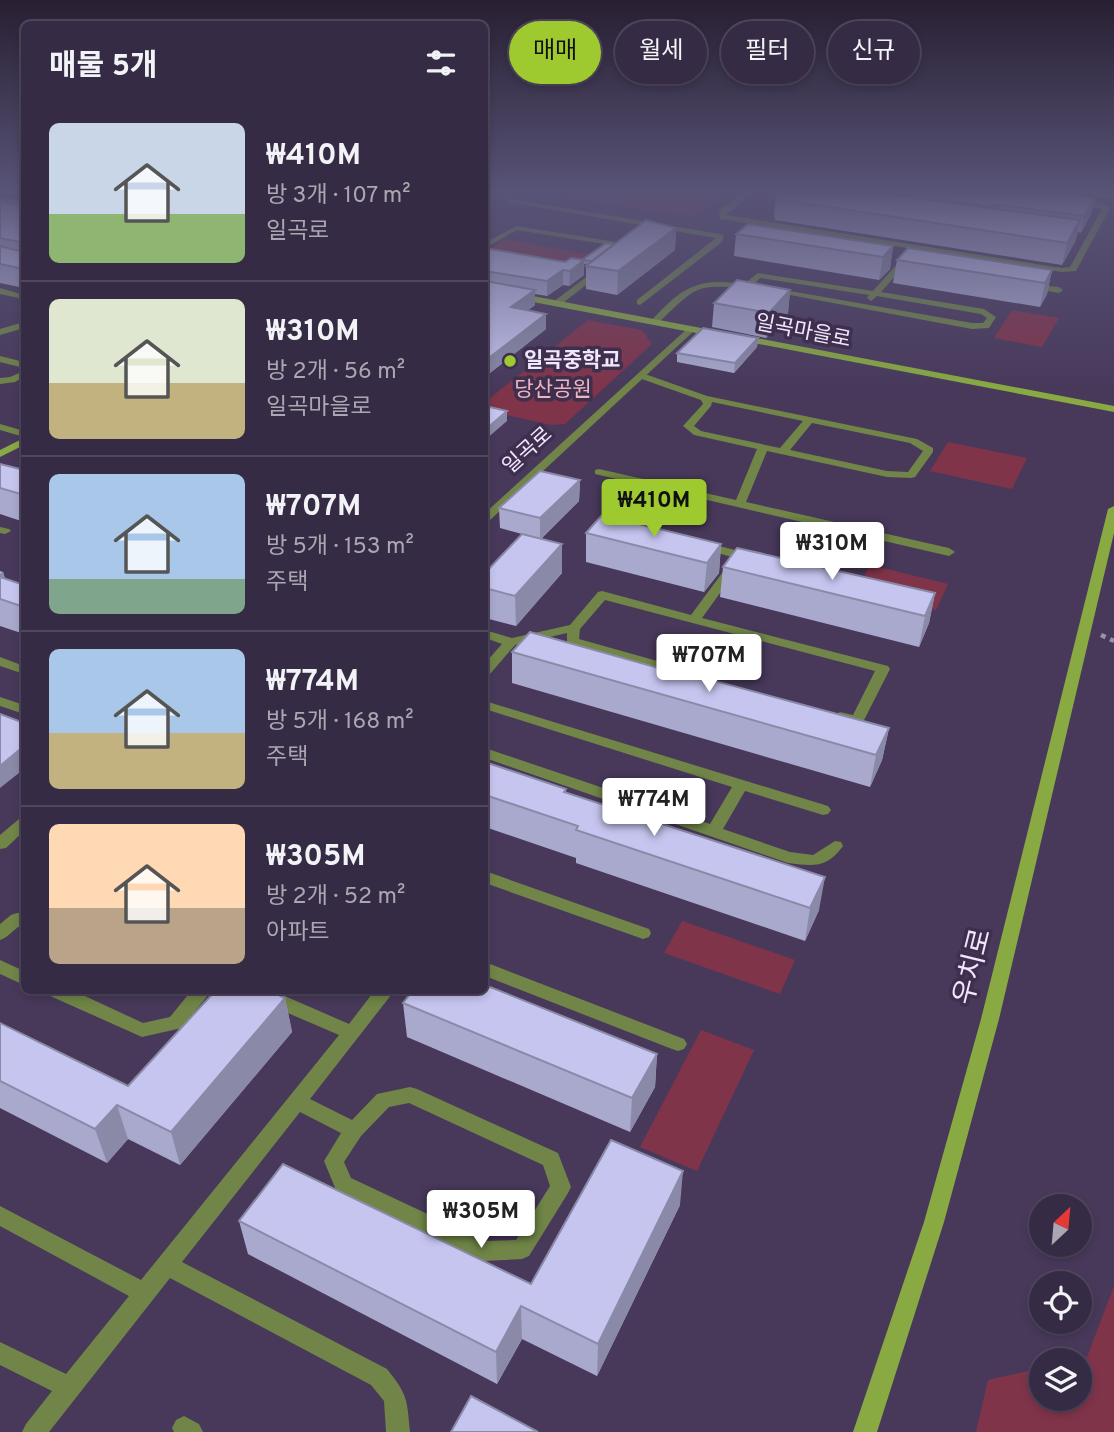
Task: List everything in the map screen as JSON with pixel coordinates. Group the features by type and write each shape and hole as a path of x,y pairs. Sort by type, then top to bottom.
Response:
{"main road":[{"name":"일곡마을로","path":"488,291 1114,409"},
{"path":"0,454 21,443"},
{"name":"우치로","path":"865,1432 934,1222 990,1018 1114,509"}],"street":[{"path":"640,302 698,257"},
{"path":"978,257 1062,270 1073,269 1079,257"},
{"path":"888,263 914,267"},
{"path":"556,304 609,264"},
{"path":"863,307 901,265"},
{"path":"586,270 598,272"},
{"path":"654,322 696,285 717,281 972,326 986,327 992,317 984,312 772,276 758,275 746,286"},
{"path":"1019,284 1059,290"},
{"path":"0,292 21,296"},
{"path":"0,319 21,324"},
{"path":"0,332 21,326"},
{"name":"일곡로","path":"488,516 692,329"},
{"path":"0,359 21,364"},
{"path":"0,382 21,375"},
{"path":"642,376 705,398 913,441 929,450 911,475 887,474 698,433 688,426 708,404 705,398"},
{"path":"783,451 809,420"},
{"path":"0,427 21,433"},
{"path":"740,504 763,447"},
{"path":"599,472 949,552"},
{"path":"688,542 767,562"},
{"path":"694,620 741,555"},
{"path":"715,681 572,641 574,628 602,595 883,669 857,721 831,713"},
{"path":"488,635 511,642 574,628"},
{"path":"488,668 511,642"},
{"path":"0,661 21,669"},
{"path":"0,701 21,709"},
{"path":"488,706 823,810"},
{"path":"488,754 788,857 816,861 835,846"},
{"path":"714,831 741,785"},
{"path":"0,844 21,826"},
{"path":"488,878 643,933"},
{"path":"0,933 17,919 21,919"},
{"path":"0,967 21,977"},
{"path":"488,970 678,1044"},
{"path":"63,994 142,1030 176,1023 200,994"},
{"path":"261,994 352,1033"},
{"path":"34,1432 383,994"},
{"path":"410,1095 551,1160 561,1187 522,1249 484,1251 343,1184 334,1161 354,1130 384,1100 410,1095"},
{"path":"297,1102 354,1130"},
{"path":"0,1214 144,1293"},
{"path":"166,1265 379,1377 395,1397 398,1432"},
{"path":"0,1353 69,1387"}],"green space":[{"path":"536,257 589,257 579,264"},
{"path":"1012,310 1059,318 1042,347 994,338"},
{"name":"당산공원","path":"588,320 642,330 652,344 565,424 551,425 488,411 488,400"},
{"path":"948,442 1027,458 1012,489 930,471"},
{"path":"870,565 948,584 936,610 856,591"},
{"path":"682,921 795,960 780,994 664,953"},
{"path":"701,1030 754,1050 697,1171 640,1147"},
{"path":"1114,1286 1114,1432 976,1432 988,1380 1029,1371 1029,1411 1092,1411 1090,1348"}],"building":[{"path":"0,257 21,257 21,268 0,264"},
{"path":"488,257 535,257 565,262 571,258 584,260 570,271 563,270 547,281 488,271"},
{"path":"586,257 597,257 592,261 582,260"},
{"path":"598,257 637,257 618,271 586,266"},
{"path":"900,257 966,257 1052,270 1045,283 897,260"},
{"path":"737,280 790,290 769,313 714,303"},
{"path":"488,282 535,290 511,307 546,314 490,357"},
{"path":"703,328 758,338 735,363 677,353"},
{"path":"488,407 507,411 488,427"},
{"path":"0,464 21,469 21,494 0,488"},
{"path":"540,471 580,480 540,518 499,508"},
{"path":"602,515 721,544 707,563 586,533"},
{"path":"522,534 562,544 515,596 488,589 488,570"},
{"path":"737,548 935,593 925,616 723,567"},
{"path":"0,577 21,584 21,606 0,599"},
{"path":"530,632 889,728 876,755 512,652"},
{"path":"0,714 21,722 21,748 0,766"},
{"path":"488,763 566,789 564,792 825,877 810,908 576,830 578,826 488,796"},
{"path":"488,986 657,1054 632,1098 403,1003 410,994 488,994"},
{"path":"212,994 276,994 285,998 171,1132 117,1105 95,1129 0,1081 0,1023 128,1086"},
{"path":"611,1140 683,1171 598,1344 521,1306 496,1352 239,1221 283,1164 531,1284"},
{"path":"471,1396 538,1432 451,1432"}],"place":[{"name":"일곡중학교","path":"510,361"}]}
